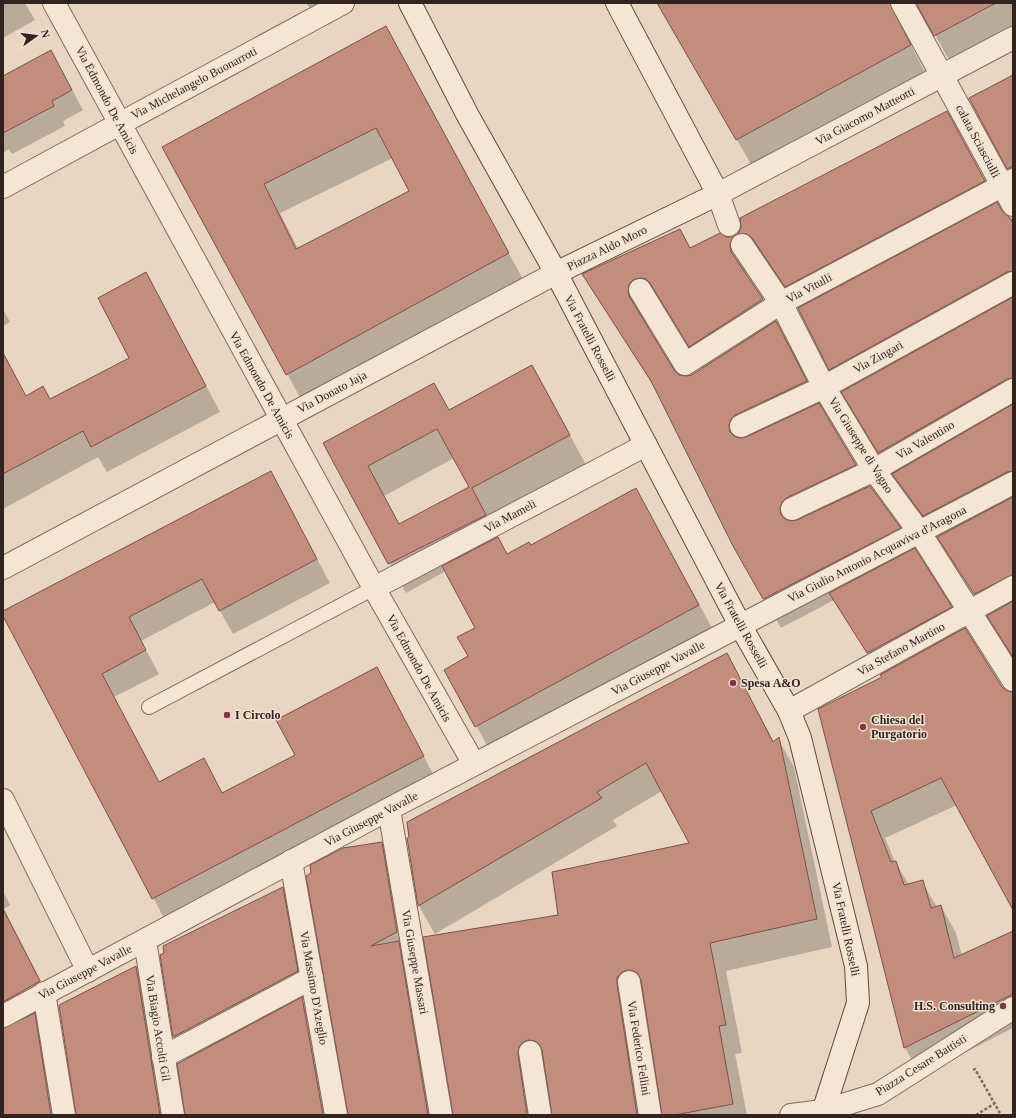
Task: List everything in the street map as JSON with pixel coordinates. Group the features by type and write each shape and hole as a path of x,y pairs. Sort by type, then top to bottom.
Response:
{"street":[{"name":"Via Edmondo De Amicis","path":"54,3 374,588 474,764"},
{"name":"Via Michelangelo Buonarroti","path":"3,187 343,3"},
{"name":"Piazza Aldo Moro","path":"410,3 467,114 556,273 718,194"},
{"path":"617,3 718,194 729,225"},
{"name":"calata Sciasciulli","path":"902,3 943,76 1007,183 1013,205"},
{"name":"Via Giacomo Matteotti","path":"718,194 1013,38"},
{"name":"Via Vitulli","path":"640,290 685,364 781,303 1007,183"},
{"name":"Via Giuseppe di Vagno","path":"742,245 781,303 824,387 874,470 920,533 1013,680"},
{"name":"Via Donato Jaja","path":"3,568 556,273"},
{"name":"Via Fratelli Rosselli","path":"556,273 740,625 789,711 800,738 856,966 858,1003 823,1113"},
{"name":"Via Zingari","path":"741,426 824,387 1013,283"},
{"name":"Via Valentino","path":"792,509 874,470 1013,390"},
{"name":"Via Mameli","path":"374,588 646,445"},
{"name":"Via Giulio Antonio Acquaviva d'Aragona","path":"740,625 920,533 1013,483"},
{"name":"Via Stefano Martino","path":"789,711 1013,587"},
{"name":"Via Giuseppe Vavalle","path":"3,1016 389,809 740,625"},
{"path":"4,803 88,971"},
{"name":"Via Giuseppe Massari","path":"389,809 441,1115"},
{"name":"Via Massimo D'Azeglio","path":"291,861 336,1115"},
{"name":"Via Biagio Accolti Gil","path":"144,941 173,1115"},
{"path":"163,1057 312,978"},
{"name":"Via Federico Fellini","path":"629,982 650,1115"},
{"path":"44,993 64,1115"},
{"name":"Piazza Cesare Battisti","path":"791,1115 823,1113 878,1094 1013,1008"},
{"path":"530,1052 540,1115"}],"lane":[{"path":"149,707 374,588"}],"path":[{"path":"975,1069 1000,1115"},
{"path":"976,1115 994,1104"}],"building":[{"path":"657,3 890,3 911,45 736,140"},
{"path":"916,3 996,3 934,36"},
{"path":"386,26 509,253 286,375 162,147","holes":["376,128 409,191 296,249 264,184"]},
{"path":"51,50 72,90 52,101 54,106 3,133 3,76"},
{"path":"1013,75 1013,166 1007,169 969,98"},
{"path":"947,111 985,181 785,287 752,238 747,234 738,234 741,227 740,218"},
{"path":"997,202 1002,211 1013,223 1013,271 1007,272 829,370 798,308"},
{"path":"680,229 690,248 720,233 726,237 733,237 730,245 731,252 763,299 689,347 650,283 646,279 640,278 633,280 629,284 629,296 674,370 679,375 692,375 776,321 807,381 735,415 731,419 729,425 730,432 734,436 740,438 746,437 819,403 856,465 786,498 782,502 780,508 781,515 785,519 791,521 797,520 870,486 901,528 763,599 733,546 651,381 582,274"},
{"path":"146,272 206,386 91,447 83,431 3,474 3,353 26,396 43,386 50,399 129,358 98,298"},
{"path":"1013,297 1013,378 1007,379 878,453 841,392"},
{"path":"532,365 570,435 472,488 486,515 388,564 323,443 434,383 449,410","holes":["437,429 469,487 399,524 368,466"]},
{"path":"1013,404 1013,471 1007,472 923,516 892,474"},
{"name":"I Circolo","path":"271,471 317,559 219,611 202,579 129,617 146,650 102,674 159,782 204,758 222,793 295,755 276,720 377,667 424,756 152,899 3,616 3,611"},
{"path":"636,488 699,605 475,727 444,670 468,656 457,637 475,628 442,566 498,537 507,554 529,542 531,545"},
{"path":"1013,497 1013,575 974,594 937,537"},
{"path":"915,548 952,607 867,653 829,593"},
{"path":"1013,601 1013,657 987,616"},
{"path":"965,628 1002,687 1007,691 1013,692 1013,910 941,778 871,811 891,862 896,861 904,885 923,880 931,908 941,905 954,958 1013,931 1013,994 904,1048 818,709 882,677 880,675"},
{"path":"727,653 773,742 779,737 817,919 710,943 726,1025 719,1026 733,1104 675,1115 662,1115 641,980 638,974 634,971 627,970 621,973 617,978 617,984 637,1115 552,1115 542,1050 539,1044 535,1041 528,1040 522,1043 519,1047 518,1054 527,1115 453,1115 423,937 558,915 552,872 689,843 646,763 597,792 602,798 418,906 407,838 409,837 407,822"},
{"path":"382,842 397,932 371,946 399,941 428,1115 348,1115 306,876 311,873 310,865 343,848"},
{"path":"283,887 298,971 173,1037 160,955 164,953 163,946"},
{"path":"3,909 40,981 3,1002"},
{"path":"136,966 160,1115 76,1115 59,1005"},
{"path":"302,997 323,1115 185,1115 177,1064"},
{"path":"35,1013 51,1115 3,1115 3,1028"}],"place":[{"name":"Spesa A&O","path":"733,683"},
{"name":"I Circolo","path":"227,715"},
{"name":"Chiesa del Purgatorio","path":"863,727"},
{"name":"H.S. Consulting","path":"1003,1006"}]}
